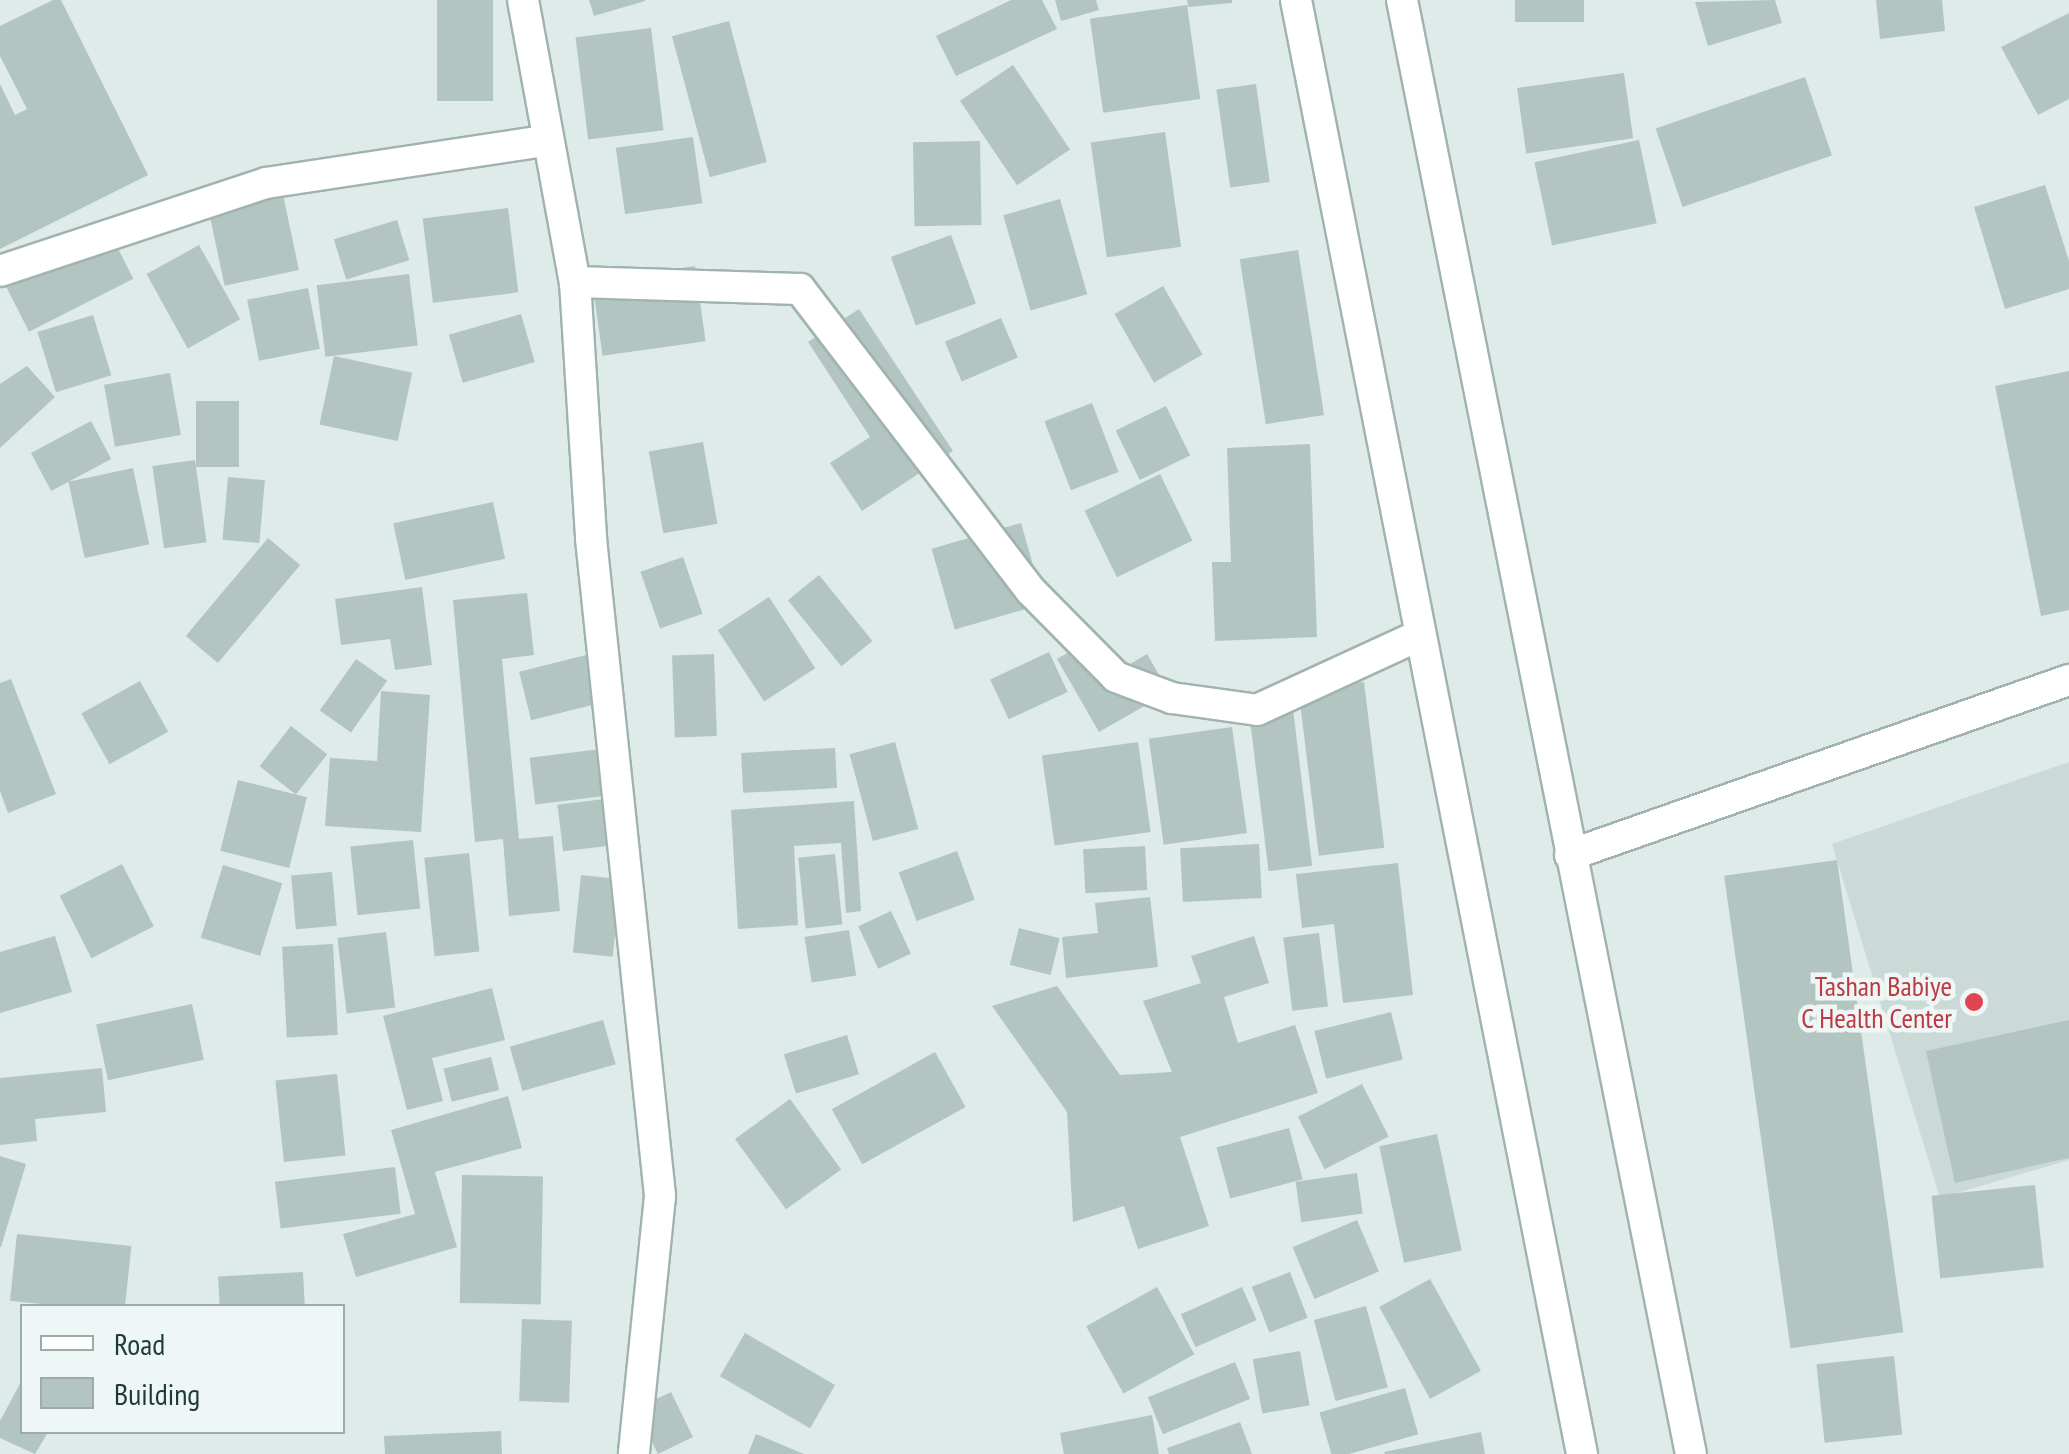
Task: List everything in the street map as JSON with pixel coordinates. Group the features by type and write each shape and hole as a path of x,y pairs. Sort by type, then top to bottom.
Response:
{"street":[{"path":"523,0 545,141 575,282 590,540 660,1196 634,1454"},
{"path":"1296,0 1582,1454"},
{"path":"1402,0 1690,1454"},
{"path":"0,271 266,183 545,141"},
{"path":"575,282 800,289 1031,591 1116,678 1172,698 1257,710 1420,635"},
{"path":"1570,855 2069,680"}],"shaded area":[{"name":"Tashan Babiye C Health Center","path":"2069,762 2069,1160 1940,1198 1832,844"}],"building":[{"path":"53,0 61,0 148,175 0,249 0,84 15,115 27,109 0,56 0,26"},
{"path":"437,0 493,0 493,101 437,101"},
{"path":"589,0 645,0 645,1 594,16"},
{"path":"1011,0 1042,0 1057,29 956,76 936,36"},
{"path":"1055,0 1096,0 1099,10 1061,21"},
{"path":"1187,0 1232,0 1232,3 1188,7"},
{"path":"1515,0 1584,0 1584,22 1515,22"},
{"path":"1775,0 1782,23 1708,46 1695,2"},
{"path":"1876,0 1942,0 1945,31 1880,39"},
{"path":"1187,5 1200,99 1103,113 1090,19"},
{"path":"2069,13 2069,99 2038,115 2001,47"},
{"path":"729,21 767,162 710,177 672,36"},
{"path":"651,28 664,130 588,139 576,37"},
{"path":"1013,65 1070,150 1017,185 960,101"},
{"path":"1624,73 1633,138 1526,153 1517,88"},
{"path":"1805,77 1832,155 1683,207 1656,128"},
{"path":"1256,84 1270,182 1230,188 1216,90"},
{"path":"1165,132 1181,247 1107,257 1091,142"},
{"path":"693,137 702,203 625,214 616,148"},
{"path":"1639,140 1657,223 1552,245 1534,162"},
{"path":"980,141 981,225 914,226 913,142"},
{"path":"279,176 299,270 225,286 205,192"},
{"path":"2045,185 2069,261 2069,289 2005,309 1974,207"},
{"path":"1060,199 1087,294 1031,310 1003,215"},
{"path":"508,208 518,292 433,303 423,218"},
{"path":"397,220 409,260 346,279 334,239"},
{"path":"107,227 133,279 29,332 3,280"},
{"path":"951,235 976,304 916,325 891,257"},
{"path":"199,245 240,319 188,348 147,274"},
{"path":"1298,250 1324,415 1266,424 1240,259"},
{"path":"695,266 706,341 603,356 592,280"},
{"path":"409,274 418,345 325,357 317,285"},
{"path":"1163,286 1202,354 1154,382 1115,314"},
{"path":"308,288 320,349 259,361 247,300"},
{"path":"859,309 953,451 862,511 830,463 870,437 808,342"},
{"path":"521,314 535,362 463,383 449,335"},
{"path":"93,315 111,375 56,392 38,332"},
{"path":"1001,318 1018,358 962,381 945,342"},
{"path":"334,356 412,373 398,441 319,424"},
{"path":"27,366 55,397 0,448 0,384"},
{"path":"2069,371 2069,610 2041,616 1995,386"},
{"path":"170,373 181,435 115,447 104,385"},
{"path":"196,401 239,401 239,467 196,467"},
{"path":"1092,403 1119,472 1071,490 1044,421"},
{"path":"1166,406 1190,455 1140,480 1116,431"},
{"path":"91,421 111,459 51,491 31,453"},
{"path":"703,442 717,524 663,533 649,452"},
{"path":"1310,444 1317,637 1215,641 1212,562 1231,562 1227,448"},
{"path":"195,460 207,542 164,548 152,466"},
{"path":"133,468 149,544 85,558 68,482"},
{"path":"1160,474 1192,541 1117,577 1085,511"},
{"path":"228,477 265,480 259,543 223,540"},
{"path":"493,502 505,559 405,580 393,523"},
{"path":"1021,523 1044,604 955,629 932,549"},
{"path":"268,538 300,565 218,663 186,636"},
{"path":"683,557 703,614 660,628 640,572"},
{"path":"819,575 872,641 841,666 788,600"},
{"path":"422,587 432,665 395,670 390,639 341,645 335,599"},
{"path":"527,593 534,655 502,659 519,839 553,836 560,911 509,916 503,839 475,842 453,600"},
{"path":"769,597 815,668 764,702 718,630"},
{"path":"1096,637 1115,673 1147,654 1169,692 1099,732 1057,659"},
{"path":"1049,652 1068,692 1009,719 990,679"},
{"path":"714,654 717,736 675,737 672,655"},
{"path":"586,655 598,704 531,720 519,672"},
{"path":"356,659 387,681 351,732 320,711"},
{"path":"11,679 56,794 8,813 0,791 0,683"},
{"path":"140,681 168,732 110,764 81,713"},
{"path":"1364,682 1384,848 1319,856 1298,690"},
{"path":"381,691 430,695 421,832 325,826 330,758 377,761"},
{"path":"1291,693 1312,866 1269,871 1247,698"},
{"path":"291,726 327,754 296,795 260,766"},
{"path":"1232,727 1247,833 1164,845 1149,739"},
{"path":"895,742 918,829 873,841 850,754"},
{"path":"1138,742 1151,832 1055,846 1042,755"},
{"path":"609,748 615,795 535,804 530,758"},
{"path":"835,748 837,788 743,793 741,753"},
{"path":"238,780 307,797 289,868 220,851"},
{"path":"612,798 618,845 563,851 557,805"},
{"path":"854,801 861,911 846,913 841,843 794,846 798,925 738,929 731,810"},
{"path":"413,840 420,909 358,915 350,847"},
{"path":"1259,844 1262,898 1183,902 1180,848"},
{"path":"1145,846 1147,890 1085,893 1083,849"},
{"path":"957,851 975,900 917,921 899,872"},
{"path":"469,853 479,951 435,956 424,858"},
{"path":"835,854 842,925 806,928 798,858"},
{"path":"1837,860 1903,1332 1790,1348 1724,876"},
{"path":"1398,863 1413,995 1343,1003 1334,924 1302,928 1296,874"},
{"path":"122,864 154,926 91,958 60,896"},
{"path":"223,865 282,883 260,956 201,938"},
{"path":"332,872 337,926 296,929 291,876"},
{"path":"581,875 621,879 613,957 573,953"},
{"path":"1150,897 1158,967 1066,978 1062,937 1098,933 1095,903"},
{"path":"891,911 911,954 878,969 858,926"},
{"path":"1019,928 1060,938 1051,975 1010,965"},
{"path":"849,930 856,975 812,982 805,937"},
{"path":"386,932 395,1007 347,1013 337,938"},
{"path":"1319,933 1328,1006 1292,1011 1283,937"},
{"path":"55,936 72,992 0,1013 0,952"},
{"path":"1254,936 1269,983 1224,997 1238,1043 1295,1025 1318,1093 1180,1137 1209,1226 1138,1249 1124,1206 1073,1222 1067,1112 992,1006 1057,986 1120,1075 1172,1072 1143,1001 1201,983 1191,956"},
{"path":"333,944 338,1035 287,1038 282,947"},
{"path":"492,988 505,1040 432,1058 443,1101 407,1110 383,1016"},
{"path":"192,1004 204,1060 108,1080 96,1024"},
{"path":"1391,1012 1403,1060 1326,1079 1314,1031"},
{"path":"603,1020 616,1064 522,1091 510,1047"},
{"path":"2069,1020 2069,1158 1955,1183 1926,1051"},
{"path":"847,1035 859,1074 796,1094 784,1054"},
{"path":"935,1052 966,1107 862,1164 832,1109"},
{"path":"491,1057 499,1090 452,1102 443,1069"},
{"path":"102,1068 106,1112 35,1119 37,1141 0,1145 0,1078"},
{"path":"337,1074 346,1156 284,1162 275,1080"},
{"path":"1362,1084 1389,1137 1325,1169 1298,1117"},
{"path":"508,1096 522,1148 435,1172 457,1247 356,1277 343,1234 415,1214 391,1130"},
{"path":"790,1099 841,1169 786,1209 735,1139"},
{"path":"1289,1128 1303,1179 1230,1199 1217,1147"},
{"path":"1437,1134 1462,1250 1404,1263 1379,1146"},
{"path":"0,1156 26,1164 1,1247 0,1247"},
{"path":"395,1167 401,1214 281,1228 275,1182"},
{"path":"1357,1173 1363,1214 1301,1222 1296,1182"},
{"path":"462,1175 543,1176 541,1304 460,1303"},
{"path":"2035,1185 2044,1268 1940,1278 1932,1196"},
{"path":"1357,1220 1379,1272 1314,1299 1293,1247"},
{"path":"17,1234 131,1246 125,1304 10,1301"},
{"path":"303,1272 305,1304 220,1304 218,1276"},
{"path":"1290,1272 1308,1318 1269,1332 1252,1287"},
{"path":"1430,1279 1481,1371 1430,1399 1379,1307"},
{"path":"1157,1287 1194,1354 1123,1394 1086,1326"},
{"path":"1242,1287 1257,1320 1195,1347 1181,1314"},
{"path":"1366,1306 1388,1387 1336,1401 1314,1320"},
{"path":"522,1319 572,1321 569,1403 519,1401"},
{"path":"745,1333 835,1385 810,1428 720,1376"},
{"path":"1300,1351 1310,1405 1262,1413 1253,1359"},
{"path":"1894,1356 1902,1435 1825,1443 1816,1364"},
{"path":"1235,1362 1250,1399 1163,1434 1148,1397"},
{"path":"20,1384 20,1434 47,1434 35,1454 0,1438 0,1421"},
{"path":"1405,1388 1418,1434 1349,1454 1331,1454 1319,1413"},
{"path":"671,1392 693,1437 658,1454 636,1409"},
{"path":"1152,1415 1159,1454 1064,1454 1060,1433"},
{"path":"1240,1422 1252,1454 1169,1454 1167,1448"},
{"path":"501,1431 502,1454 385,1454 384,1436"},
{"path":"1481,1432 1485,1454 1384,1452"},
{"path":"756,1434 804,1454 748,1454"}],"place":[{"name":"Tashan Babiye C Health Center","path":"1974,1002"}]}
